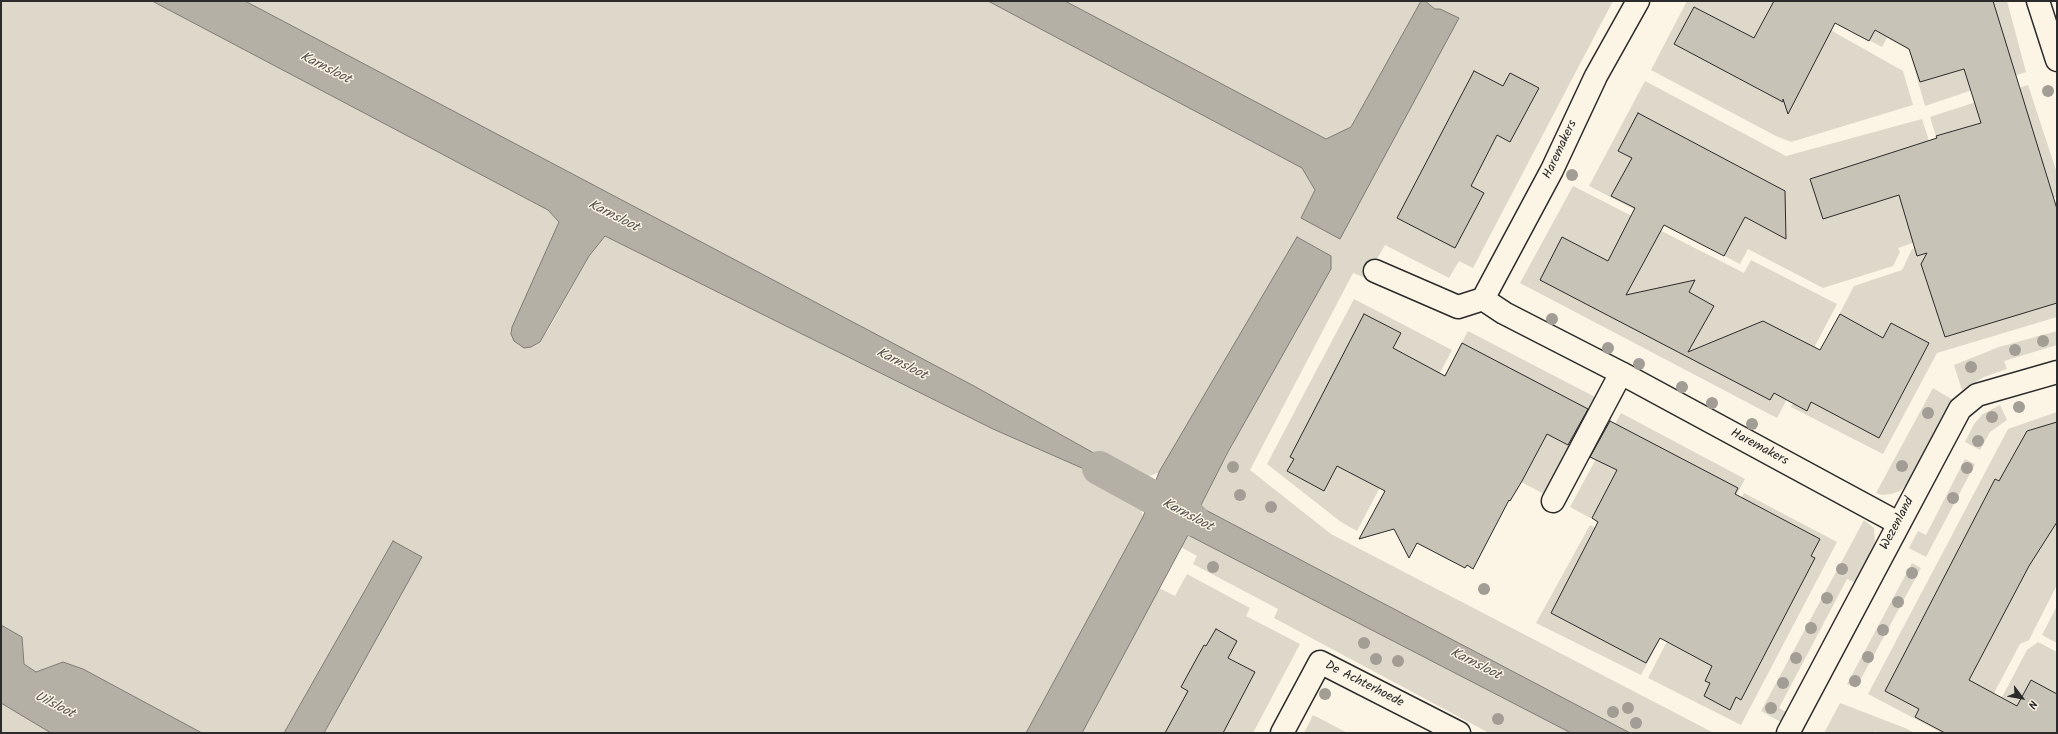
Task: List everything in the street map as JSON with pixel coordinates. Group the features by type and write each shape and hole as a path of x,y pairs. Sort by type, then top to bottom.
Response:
{"street":[{"name":"Haremakers","path":"1638,1 1596,76 1552,170 1483,299 1504,313 1621,373 1898,523"},
{"path":"2038,1 2052,26 2057,60"},
{"path":"1375,271 1458,307 1483,299"},
{"name":"Wezenland","path":"1788,733 1898,523 1960,409 1976,395 2057,372"},
{"path":"1553,501 1621,373"},
{"name":"De Achterhoede","path":"1282,733 1320,662 1458,733"}],"shaded area":[{"path":"1,1 152,1 548,210 560,222 555,234 531,347 540,342 550,327 589,256 605,236 993,429 1091,472 1138,496 1143,517 1026,733 324,733 393,541 284,733 202,733 83,669 63,662 36,672 24,664 22,637 1,625"},
{"path":"245,1 988,1 1302,168 1315,190 1301,218 1340,238 1435,9 1425,1 1613,1 1473,268 1459,261 1449,278 1385,245 1366,278 1353,273 1250,470 1331,534 1714,733 1630,733 1200,507 1331,256 1297,237 1159,472 1148,477 1099,456 974,386"},
{"path":"1065,1 1421,1 1351,127 1326,139"},
{"path":"1687,1 1779,1 1903,71 1913,105 1791,142 1776,136 1651,70"},
{"path":"1794,1 2007,1 2026,72 1925,106 1909,50 1887,38 1882,47"},
{"path":"1645,81 1786,156 1922,119 1957,228 1898,248 1900,252 1893,266 1823,288 1748,249 1740,264 1589,186"},
{"path":"2028,85 2057,173 2057,197 1964,226 1930,117"},
{"path":"1573,186 1744,273 1751,260 1837,304 1777,418 1520,283"},
{"path":"2052,204 2057,221 2057,317 1937,353 1883,454 1791,407 1854,286 1902,270 1912,249"},
{"path":"1354,299 1452,350 1357,531 1341,522 1267,464"},
{"path":"1468,331 1595,397 1544,494 1417,427"},
{"path":"2057,331 2057,345 2004,361 2007,369 1984,377 1962,390 1954,365 1999,347"},
{"path":"1933,388 1953,400 1907,484 1900,491 1891,494 1882,495 1876,493"},
{"path":"2000,405 2007,420 1990,432 1980,450 1965,442 1974,424 1983,414"},
{"path":"2057,412 2057,585 2029,640 2020,644 1973,733 1942,733 1868,694 2008,429"},
{"path":"1621,413 1745,479 1694,574 1570,507"},
{"path":"1965,459 1975,464 1926,557 1909,548 1918,531 1926,535"},
{"path":"1744,493 1837,542 1741,725 1648,678"},
{"path":"1864,520 1874,528 1875,542 1870,555 1856,583 1847,579 1779,708 1786,712 1781,722 1761,711"},
{"path":"1590,525 1692,579 1641,675 1536,623"},
{"path":"1188,535 1571,733 1489,733 1274,618 1278,609 1193,564 1197,556 1181,547"},
{"path":"1912,563 1921,568 1856,688 1847,684"},
{"path":"1187,574 1250,608 1246,616 1300,644 1253,733 1082,733 1159,588 1175,596"},
{"path":"2057,606 2057,643 2042,635"},
{"path":"2038,642 2057,652 2057,733 1983,733 2027,650"},
{"path":"1,696 53,733 1,733"},
{"path":"1840,703 1915,733 1879,733 1875,731 1874,733 1824,733"},
{"path":"1313,715 1348,733 1304,733"}],"water":[{"path":"152,1 245,1 974,386 1099,456 1148,477 1138,496 1091,472 993,429 605,236 589,256 540,342 531,347 524,348 514,341 511,334 512,327 559,222 548,210"},
{"path":"988,1 1065,1 1326,139 1351,127 1421,1 1425,1 1435,9 1440,9 1459,18 1340,239 1301,218 1315,190 1302,168"},
{"path":"1297,237 1331,256 1331,269 1228,452 1200,507 1630,733 1571,733 1188,535 1082,733 1026,733 1143,517 1159,472"},
{"path":"393,541 422,557 324,733 284,733"},
{"name":"Uilsloot","path":"1,625 22,637 24,664 36,672 63,662 83,669 202,733 51,733 1,703"}],"building":[{"path":"1774,1 1993,1 2057,209 2057,303 1945,337 1921,264 1927,253 1917,256 1899,195 1823,219 1810,179 1937,138 1936,136 1981,123 1964,69 1920,82 1909,49 1875,30 1869,41 1835,23 1788,114 1783,99 1783,102 1674,44 1694,7 1754,38"},
{"path":"1474,71 1503,86 1510,73 1539,88 1510,142 1497,135 1471,186 1484,193 1455,248 1397,218"},
{"path":"1638,113 1785,191 1786,239 1745,217 1724,256 1664,225 1626,295 1695,280 1689,292 1714,306 1688,352 1763,321 1820,350 1840,314 1883,338 1891,323 1929,343 1879,438 1811,402 1807,411 1774,393 1770,400 1540,280 1562,237 1608,261 1635,208 1611,196 1632,158 1618,151"},
{"path":"1364,314 1401,333 1393,348 1445,376 1462,343 1588,409 1568,445 1547,434 1522,481 1510,501 1509,500 1473,569 1467,565 1465,568 1417,543 1409,558 1394,529 1359,539 1385,491 1337,466 1324,491 1287,471 1294,459 1290,457"},
{"path":"1610,421 1738,488 1735,494 1820,539 1811,556 1815,558 1741,700 1736,697 1730,710 1704,696 1710,683 1705,681 1712,666 1660,638 1646,663 1551,613 1598,522 1592,518 1617,470 1590,457"},
{"path":"2057,422 2057,522 2029,566 1969,680 2017,706 2031,680 2057,694 2057,733 1945,733 1915,717 1919,709 1885,691 1995,479 1999,481 2027,431"},
{"path":"1216,629 1237,641 1228,658 1255,672 1223,733 1165,733 1188,691 1181,687 1204,645 1206,646"}],"waterway":[{"name":"Karnsloot","path":"1099,468 1192,519"}]}
